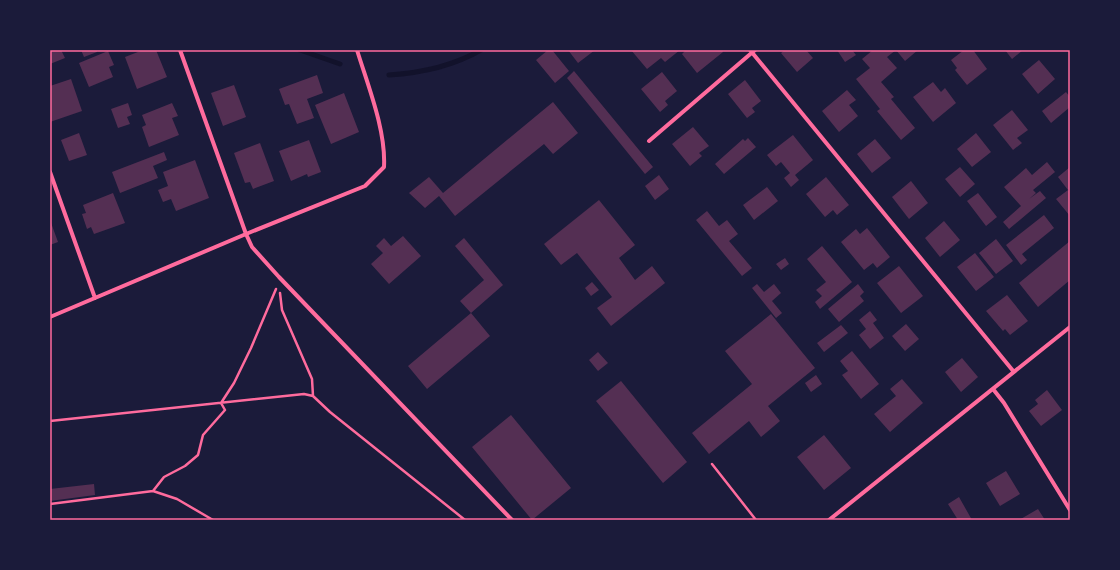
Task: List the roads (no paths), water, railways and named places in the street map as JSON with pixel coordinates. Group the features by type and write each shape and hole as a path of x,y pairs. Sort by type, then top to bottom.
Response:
{"street":[{"path":"180,50 252,247 278,277 512,520"},
{"path":"50,317 246,234 365,186 384,167 385,154 381,133 357,50"},
{"path":"649,140 753,51 1014,372"},
{"path":"50,172 95,298"},
{"path":"829,520 1070,327"},
{"path":"993,389 1004,403 1070,510"}],"waterway":[{"path":"300,50 340,64"},
{"path":"389,75 436,68 470,56 481,50"}]}
